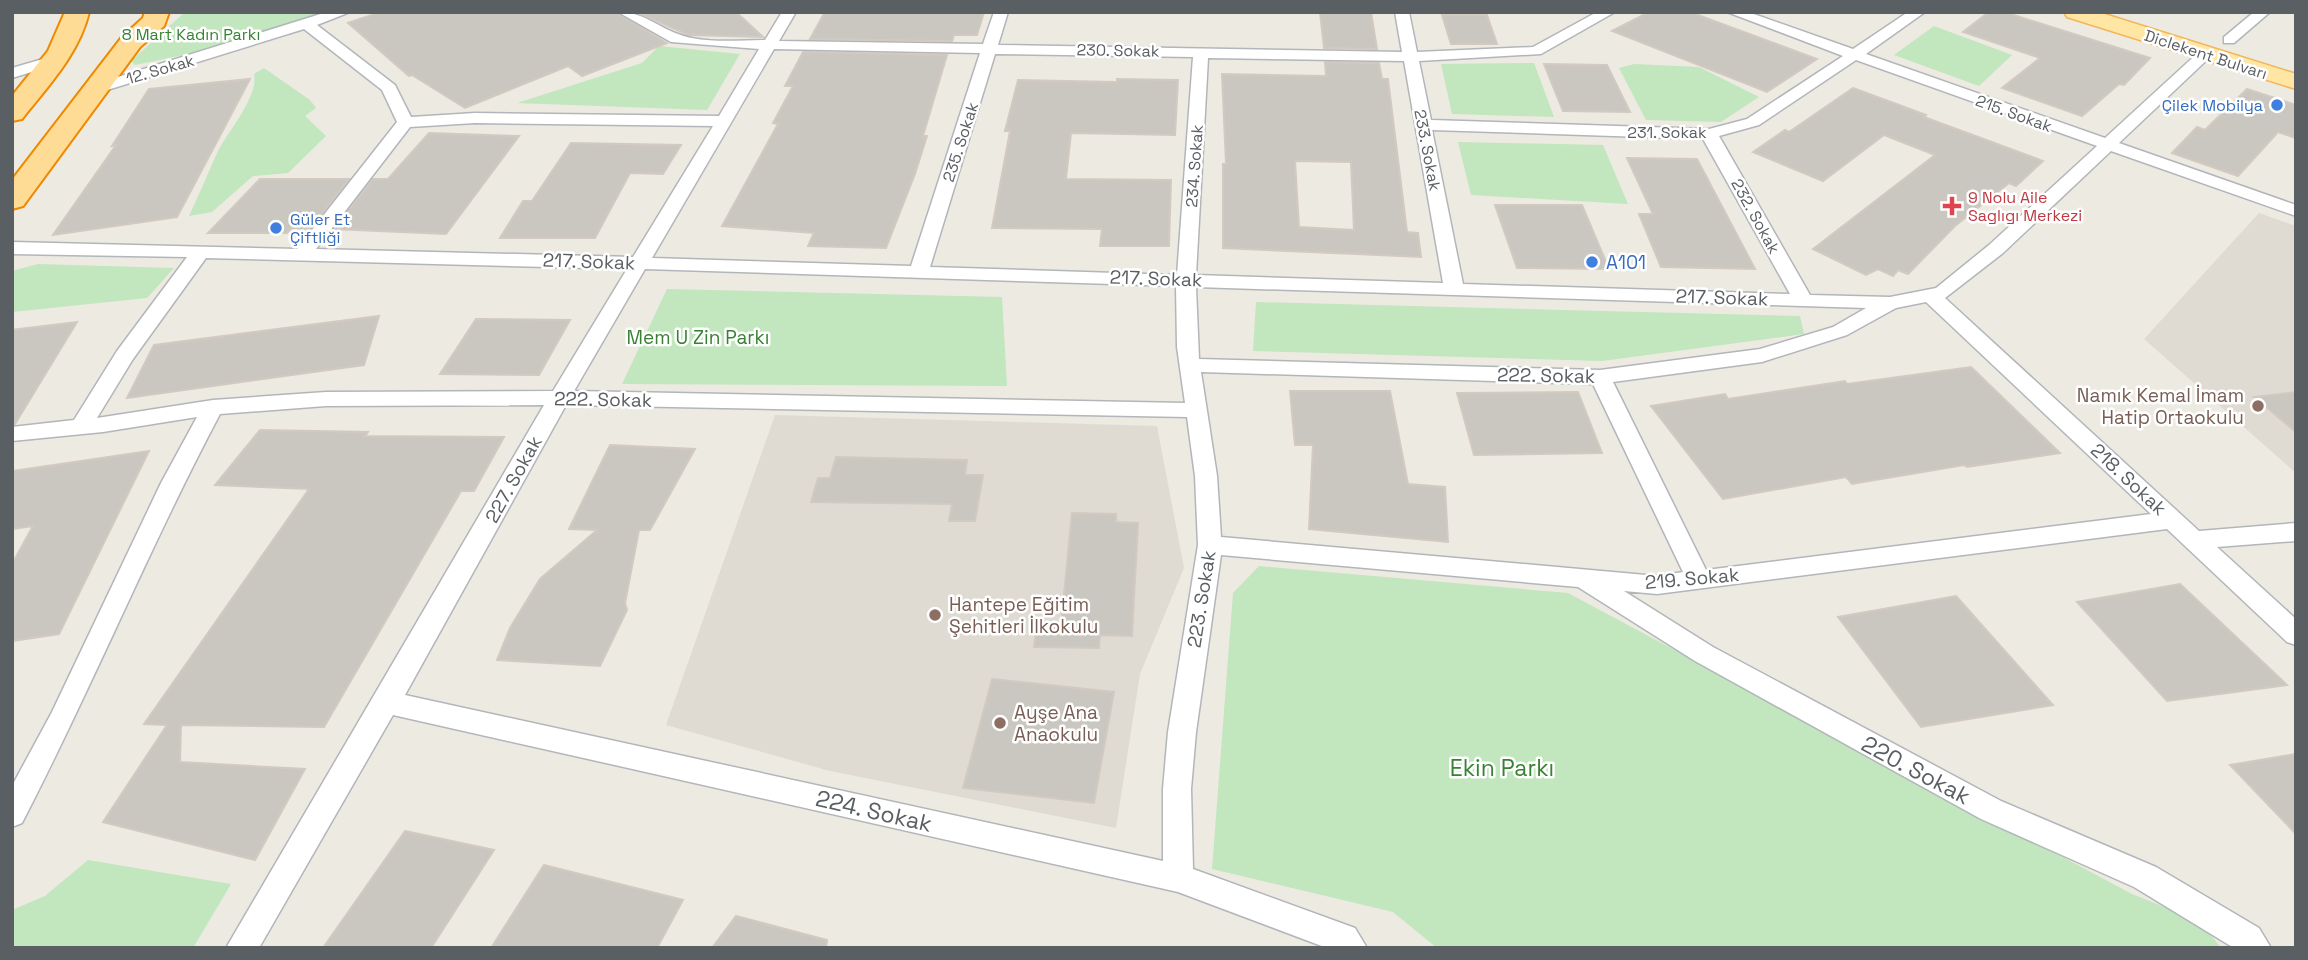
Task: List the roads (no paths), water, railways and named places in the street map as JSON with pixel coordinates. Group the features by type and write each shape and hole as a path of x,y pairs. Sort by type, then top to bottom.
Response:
{"highway":[{"path":"12,113 56,56 75,25 77,12"},
{"path":"56,56 110,40 155,21 157,12"},
{"path":"12,200 98,88 110,40"}],"main road":[{"name":"Diclekent Bulvarı","path":"2076,12 2296,82"},
{"name":"Diclekent Bulvarı","path":"2138,12 2296,61"}],"street":[{"name":"12. Sokak","path":"98,88 343,12"},
{"name":"230. Sokak","path":"625,12 676,39 769,47 990,47 1410,57 1536,51 1608,12"},
{"name":"227. Sokak","path":"242,948 559,398 789,12"},
{"name":"235. Sokak","path":"919,271 1002,12"},
{"name":"233. Sokak","path":"1402,12 1454,288"},
{"name":"215. Sokak","path":"1734,12 2106,146 2296,211"},
{"name":"231. Sokak","path":"1423,125 1709,134 1753,122 1856,56 1918,12"},
{"path":"2229,40 2263,12"},
{"path":"307,24 389,88 405,122"},
{"name":"234. Sokak","path":"1186,279 1201,52"},
{"name":"217. Sokak","path":"12,248 202,250 919,271 1889,303 1942,293 1996,249 2205,54"},
{"path":"12,73 56,56"},
{"path":"303,253 405,122 475,118 724,121"},
{"name":"232. Sokak","path":"1709,134 1803,299"},
{"path":"81,427 124,356 202,250"},
{"name":"223. Sokak","path":"1178,878 1177,789 1182,732 1210,545 1206,476 1189,365 1186,279"},
{"name":"218. Sokak","path":"1930,295 2296,635"},
{"name":"222. Sokak","path":"1189,365 1600,377 1762,355 1840,331 1889,303"},
{"path":"1600,377 1698,579"},
{"name":"222. Sokak","path":"12,434 81,427 213,407 326,399 559,398 1195,410"},
{"path":"12,814 63,718 172,483 213,407"},
{"name":"219. Sokak","path":"1210,545 1657,585 2172,520"},
{"path":"2194,540 2296,532"},
{"name":"220. Sokak","path":"1583,578 1704,654 1991,810 2145,877 2202,909 2248,939 2255,948"},
{"name":"224. Sokak","path":"386,702 1178,878 1344,939 1351,948"}],"place":[{"name":"Çilek Mobilya","path":"2277,105"},
{"name":"9 Nolu Aile Saglıgı Merkezi","path":"1952,206"},
{"name":"Güler Et Çiftliği","path":"276,228"},
{"name":"A101","path":"1592,262"},
{"name":"Namık Kemal İmam Hatip Ortaokulu","path":"2258,406"},
{"name":"Hantepe Eğitim Şehitleri İlkokulu","path":"935,615"},
{"name":"Ayşe Ana Anaokulu","path":"1000,723"}],"park label":[{"name":"8 Mart Kadın Parkı","path":"191,34"},
{"name":"Mem U Zin Parkı","path":"698,337"},
{"name":"Ekin Parkı","path":"1502,768"}]}
